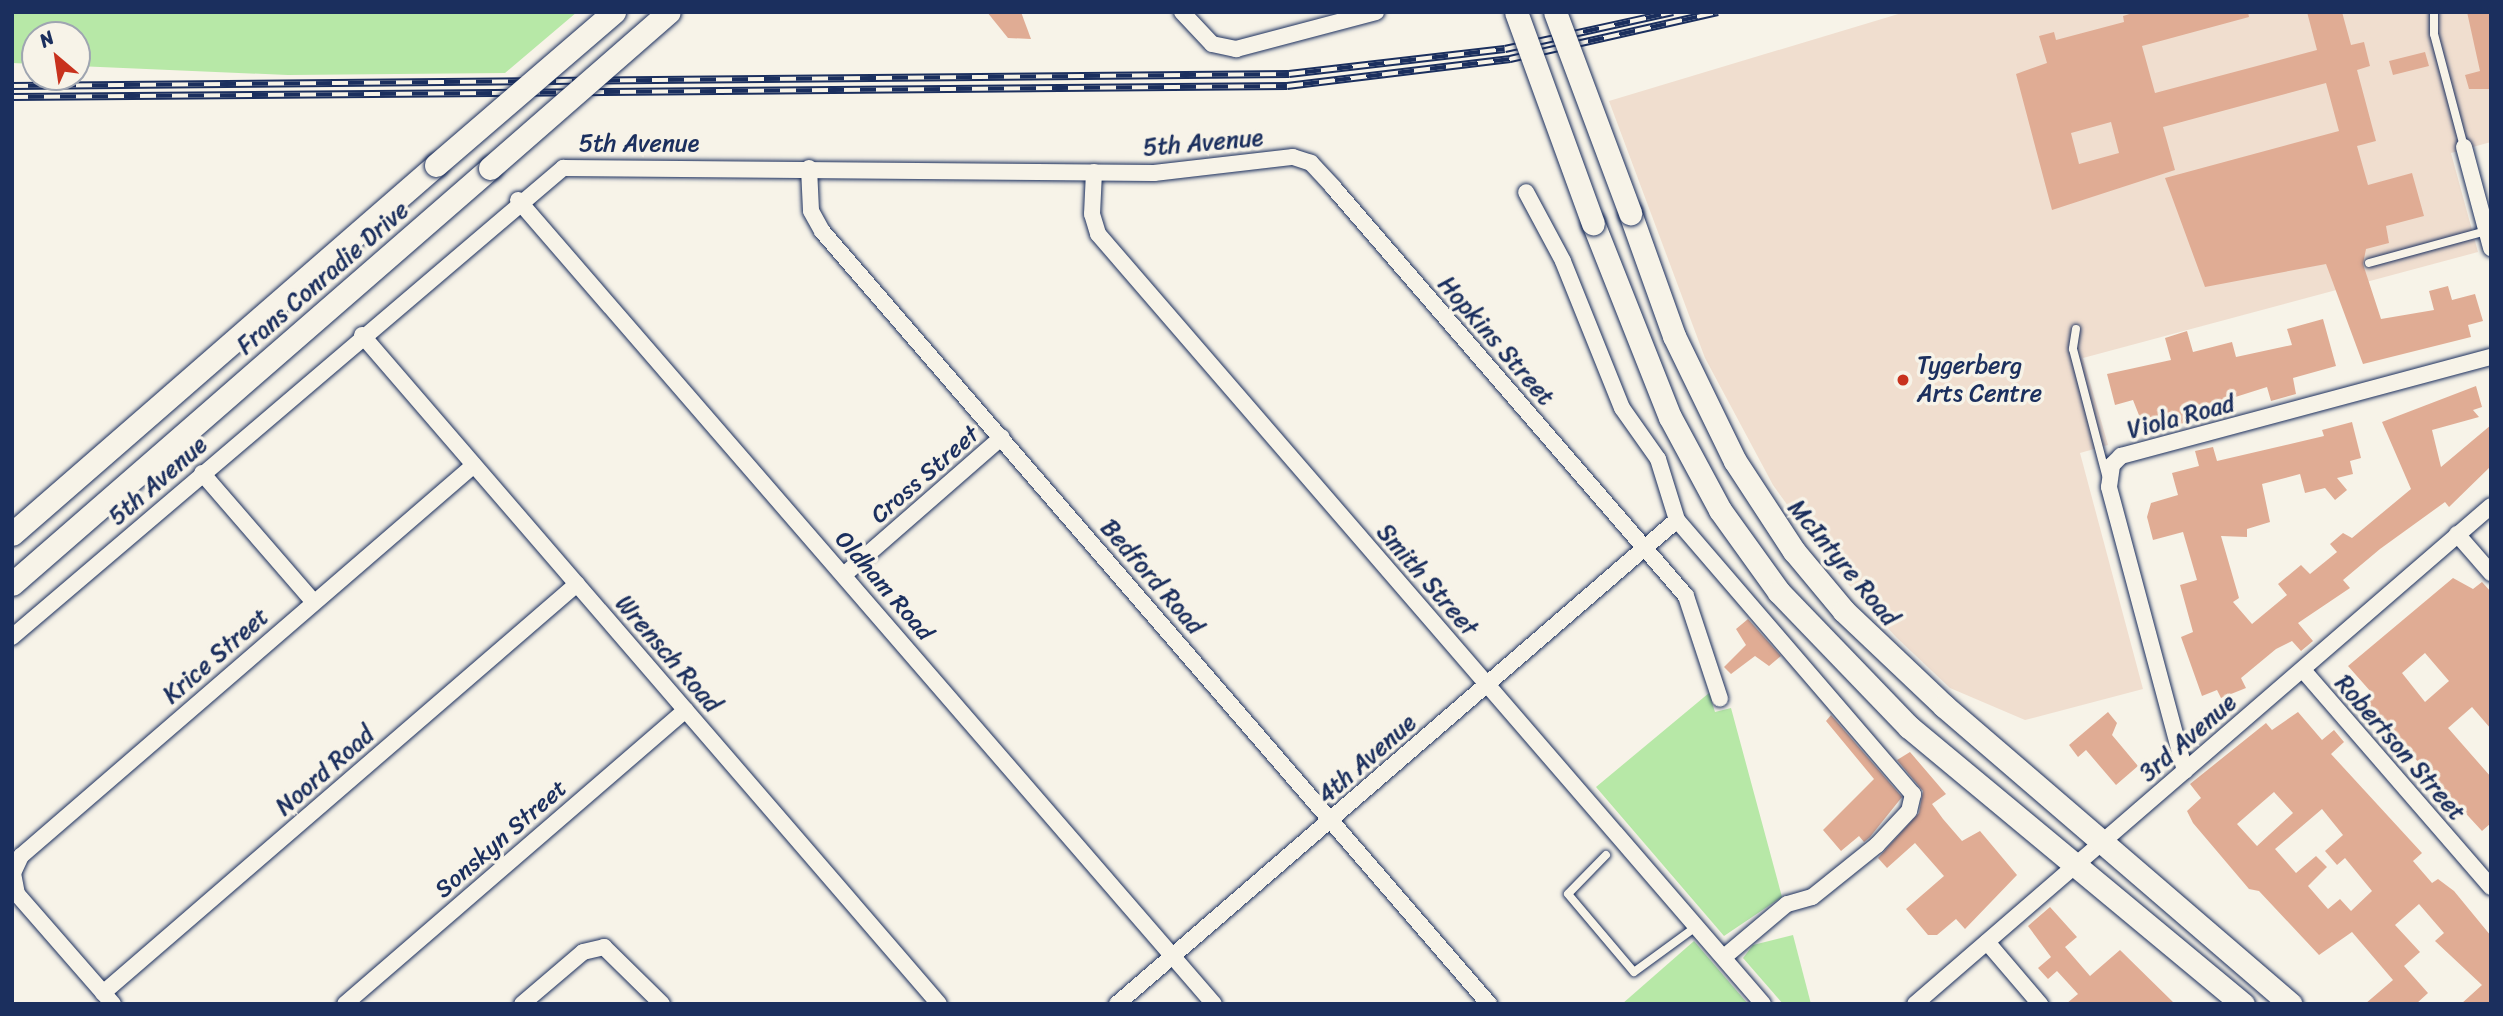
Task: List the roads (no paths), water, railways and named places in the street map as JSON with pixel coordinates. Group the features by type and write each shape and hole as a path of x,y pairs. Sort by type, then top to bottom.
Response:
{"main road":[{"name":"Frans Conradie Drive","path":"12,534 614,12"},
{"name":"Frans Conradie Drive","path":"12,584 669,12"},
{"path":"1516,12 1593,223 1670,417 1720,510 1779,592 1909,727 2079,862 2243,1004"},
{"name":"McIntyre Road","path":"1555,12 1708,412 1794,551 1890,659 2104,840 2290,1004"}],"street":[{"path":"1182,12 1205,38 1228,49 1376,12"},
{"path":"2464,148 2491,248"},
{"name":"5th Avenue","path":"12,637 518,200 554,172 578,165 1154,173 1293,157 1311,163"},
{"name":"Hopkins Street","path":"1311,163 1647,549 1692,606 1720,699"},
{"name":"Bedford Road","path":"809,168 811,211 822,231 1489,1004"},
{"name":"Smith Street","path":"1094,172 1092,214 1098,234 1763,1004"},
{"path":"1526,192 1563,261 1622,408 1658,459 1677,520 1910,784 1909,811 1877,845 1812,897 1787,904 1724,957"},
{"name":"Oldham Road","path":"518,200 1214,1004"},
{"name":"Wrensch Road","path":"362,335 939,1004"},
{"name":"Viola Road","path":"2109,486 2109,471 2121,456 2491,357"},
{"name":"Cross Street","path":"845,575 1002,437"},
{"name":"Krice Street","path":"108,998 17,894 13,873 21,856 313,601 474,465"},
{"path":"202,473 313,601"},
{"path":"2109,486 2185,771"},
{"name":"3rd Avenue","path":"1915,1004 2491,506"},
{"name":"4th Avenue","path":"1117,1004 1647,549 1677,520"},
{"path":"2458,534 2491,573"},
{"name":"Noord Road","path":"108,998 577,584"},
{"name":"Robertson Street","path":"2303,670 2491,887"},
{"name":"Sonskyn Street","path":"345,1004 686,710"},
{"path":"1987,942 2040,1004"},
{"path":"522,1004 583,952 604,947 662,1004"}],"lane":[{"path":"2434,12 2434,34 2464,148"},
{"path":"2370,263 2486,231"},
{"path":"2076,329 2073,349 2109,486"},
{"path":"1606,855 1568,894 1634,972 1697,926"}],"railway":[{"path":"12,86 1289,74 1505,49 1673,12"},
{"path":"12,97 1287,86 1510,59 1718,12"}],"place":[{"name":"Tygerberg Arts Centre","path":"1903,380"}]}
